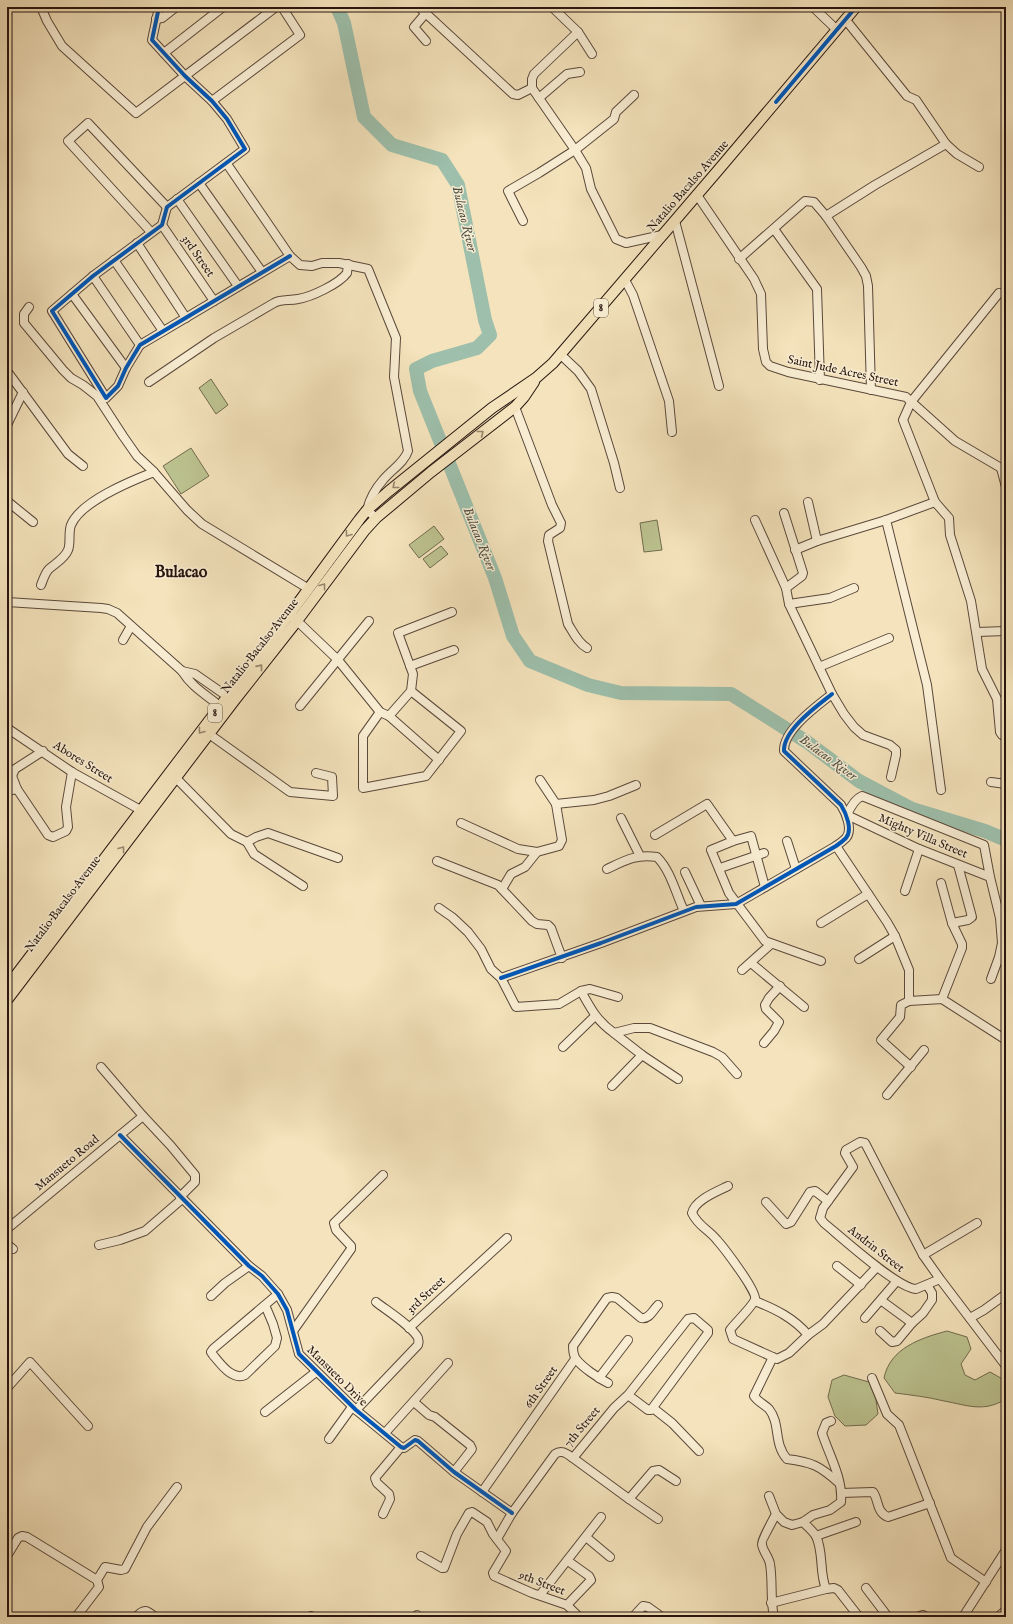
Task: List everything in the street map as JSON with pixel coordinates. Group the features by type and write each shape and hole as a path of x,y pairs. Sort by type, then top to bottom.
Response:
{"main road":[{"name":"Natalio Bacalso Avenue","path":"294,618 309,589 347,535 367,510 507,398 536,378 560,354 856,7"},
{"name":"Natalio Bacalso Avenue","path":"7,987 294,618 356,541 376,518 431,472 515,407 524,397 536,378"},
{"path":"507,398 515,407"},
{"name":"Natalio Bacalso Avenue","path":"7,1000 144,812 176,778 209,734 223,709"}],"street":[{"path":"41,7 47,21 62,46 136,113 276,7"},
{"path":"159,7 152,40 185,76 212,101 227,119 245,149 227,164 167,207 162,225 93,276 52,311 106,398 118,386 126,368 140,345 290,256"},
{"path":"156,19 162,18 176,7"},
{"path":"164,53 223,7"},
{"path":"212,101 300,35 282,7"},
{"path":"420,7 513,94 518,95 532,88"},
{"path":"553,7 578,32 592,54"},
{"path":"813,7 836,29"},
{"path":"426,13 414,27 426,41"},
{"path":"845,20 907,96 916,100 946,144 957,154 980,167"},
{"path":"578,32 534,74 532,79 532,88 586,168 591,189 616,239 626,243 662,235"},
{"path":"539,98 567,74 580,72"},
{"path":"523,221 508,191 575,150 614,119 616,112 634,95"},
{"path":"151,232 68,141 88,123 167,207"},
{"path":"826,216 875,185 946,144"},
{"path":"227,164 290,256 300,265 312,266 322,263 348,264 368,269 396,338 394,377 408,451 406,458 383,480 371,498 367,510 376,518"},
{"path":"199,183 262,272"},
{"name":"Saint Jude Acres Street","path":"697,195 754,279 761,294 763,349 766,362 770,366 820,380 899,394 906,397 955,441 1003,468"},
{"path":"177,199 238,286"},
{"path":"739,259 805,201 814,202 826,216 866,276 868,286 871,390"},
{"path":"675,221 719,386"},
{"name":"3rd Street","path":"162,225 214,301"},
{"path":"774,229 817,289 820,380"},
{"path":"137,243 186,318"},
{"path":"114,260 163,332"},
{"path":"149,382 221,334 274,303 281,300 296,300 305,298 338,282 347,273 348,264"},
{"path":"93,276 140,345"},
{"path":"624,280 634,299 668,400 672,432"},
{"path":"1000,293 911,402 903,420 935,502 949,518 950,535 971,601 982,669 997,699 1000,732 1006,737"},
{"path":"72,294 126,368"},
{"path":"29,307 24,314 24,323 63,370 97,396 119,431 138,456 187,510 202,524 309,589"},
{"path":"560,354 578,371 591,389 614,463 620,488"},
{"path":"7,370 68,454 83,466"},
{"path":"7,425 23,392"},
{"path":"515,407 552,505 561,523 560,528 549,535 548,541 568,624 574,634 587,648"},
{"path":"1003,468 1006,487"},
{"path":"41,585 49,569 58,563 69,549 71,525 80,512 96,500 122,485 154,472"},
{"path":"7,501 33,522"},
{"path":"808,502 817,540"},
{"path":"795,550 817,540 886,520 935,502"},
{"path":"784,513 802,575 786,588"},
{"path":"755,520 786,588 789,604 832,694 854,727 863,735 890,744 896,750 891,777"},
{"path":"886,520 927,685 941,790"},
{"path":"789,604 830,598 854,588"},
{"path":"7,602 108,609 117,613 182,671 189,682 198,691 223,709"},
{"path":"389,716 411,691 413,674 398,633 452,612"},
{"path":"294,618 338,660 380,712 389,716 439,760"},
{"path":"300,706 369,621"},
{"path":"123,640 131,626"},
{"path":"977,632 1006,631"},
{"path":"819,667 889,638"},
{"path":"410,666 454,650"},
{"path":"182,671 195,674 231,699"},
{"path":"380,712 363,736 363,788 426,776 461,731 411,691"},
{"path":"501,978 562,958 684,911 701,906 736,904 836,846 847,838 849,833 847,815 842,805 784,751 784,746 787,740 802,719 832,694"},
{"name":"Abores Street","path":"7,728 72,772 144,812"},
{"path":"209,734 290,792 333,796 332,777 316,773"},
{"path":"43,751 15,769 12,776 17,789 48,835 53,837 66,831 68,827 66,807 72,772"},
{"path":"176,778 231,834 247,842 254,854 303,886"},
{"path":"461,824 518,849 537,852 559,846 562,840 556,804 540,780"},
{"path":"991,782 1006,784"},
{"path":"556,804 609,796 636,785"},
{"path":"7,791 17,789"},
{"path":"847,815 850,808 858,798 862,796 984,845 1000,918 1002,943 991,980"},
{"path":"655,835 707,804 733,841"},
{"name":"Mighty Villa Street","path":"847,815 919,849 990,877"},
{"path":"621,818 640,856"},
{"path":"247,842 268,833 338,858"},
{"path":"765,887 761,854 751,836 712,848 711,851 729,893 765,941 821,962"},
{"path":"787,841 796,869"},
{"path":"836,846 895,936 909,970 909,1001"},
{"path":"905,891 919,849"},
{"path":"502,889 511,874 525,867 537,852"},
{"path":"723,866 761,854"},
{"path":"607,869 632,857 657,857 662,862 684,911"},
{"path":"438,861 464,873 494,883 502,889 532,921 537,924 548,925 551,928 562,958"},
{"path":"952,923 968,920 972,916 958,864"},
{"path":"685,872 701,906"},
{"path":"940,883 952,923 962,948 942,999"},
{"path":"821,923 868,894"},
{"path":"439,908 452,917 468,932 481,949 491,969 501,978 514,1006 559,1004 582,991 590,989 618,997"},
{"path":"859,959 895,936"},
{"path":"742,970 771,944"},
{"path":"751,963 804,1007"},
{"path":"764,1043 779,1022 766,1009 765,1005 780,986"},
{"path":"582,991 595,1016 602,1024 642,1055 678,1079"},
{"path":"911,1067 881,1040 900,1017 901,1005 909,1001 942,999 1006,1040"},
{"path":"563,1047 595,1016"},
{"path":"614,1033 626,1029 650,1028 713,1052 722,1057 737,1074"},
{"path":"887,1095 924,1050"},
{"path":"612,1086 642,1055"},
{"path":"99,1245 120,1240 145,1230 181,1198 195,1182 194,1175 171,1146 142,1116 101,1067"},
{"name":"Mansueto Road","path":"7,1229 142,1116"},
{"name":"Mansueto Drive","path":"120,1135 181,1198 262,1276 278,1294 287,1310 299,1354 354,1409 401,1447"},
{"path":"766,1202 786,1224 791,1222 810,1192 815,1191 826,1204 852,1170 852,1165 845,1152 859,1142 864,1142 923,1255 1006,1366"},
{"path":"293,1331 351,1249 351,1246 334,1227 334,1223 383,1175"},
{"path":"728,1186 700,1202 693,1208 692,1213 696,1223 717,1239 749,1283 755,1295 754,1301 730,1330 734,1338 777,1359 785,1356 808,1335 823,1324 877,1267"},
{"name":"Andrin Street","path":"826,1204 820,1218 824,1223 896,1282 911,1289 916,1289 940,1279"},
{"path":"923,1255 977,1223"},
{"name":"3rd Street","path":"354,1409 418,1345 418,1339 409,1328 507,1238"},
{"path":"211,1296 225,1283 250,1266"},
{"path":"838,1266 861,1285"},
{"path":"865,1318 882,1301 896,1282"},
{"path":"880,1331 892,1342 897,1341 912,1323 923,1313 932,1300 932,1293 927,1285"},
{"path":"265,1305 277,1338 275,1346 242,1377 228,1372 211,1352 213,1349 265,1305 278,1294"},
{"path":"970,1318 1006,1294"},
{"path":"608,1383 599,1378 576,1359 573,1353 574,1346 607,1298 617,1298 644,1319 648,1318 658,1305"},
{"path":"754,1301 777,1310 802,1327 808,1335"},
{"path":"882,1301 912,1323"},
{"path":"376,1302 409,1328"},
{"name":"7th Street","path":"497,1539 512,1514 555,1454 558,1451 564,1452 574,1458 614,1408 628,1395 690,1318 694,1318 706,1327 708,1333 653,1408"},
{"path":"599,1378 628,1340"},
{"path":"773,1357 754,1396 758,1401 769,1408 776,1426 778,1443 781,1452 787,1459 808,1462 825,1471 839,1483"},
{"name":"6th Street","path":"482,1492 576,1359"},
{"path":"7,1388 30,1362 88,1426"},
{"path":"385,1433 448,1363"},
{"path":"265,1412 316,1372"},
{"path":"872,1378 887,1414 899,1425 951,1558 986,1582"},
{"path":"628,1395 648,1410 653,1408 672,1423 699,1451"},
{"path":"414,1402 470,1445 472,1449 454,1472"},
{"path":"329,1439 354,1409"},
{"path":"769,1496 776,1514 784,1522 792,1525 803,1522 813,1515 830,1510 841,1502 841,1493 837,1473 828,1453 822,1433 826,1423 831,1420"},
{"path":"383,1514 390,1499 389,1494 377,1483 374,1478 401,1447 404,1448 415,1440 454,1472 512,1514"},
{"path":"574,1458 658,1519"},
{"path":"629,1499 653,1471 659,1470 676,1481"},
{"path":"97,1580 105,1567 121,1570 124,1569 147,1527 177,1487"},
{"path":"841,1493 873,1492 878,1507 884,1516 888,1517 930,1503"},
{"path":"420,1556 444,1568 457,1534 470,1512 487,1522 497,1539"},
{"path":"774,1617 771,1603 770,1564 762,1544 764,1535 768,1531 776,1514"},
{"path":"540,1595 602,1517"},
{"path":"803,1522 816,1536 821,1556 826,1589"},
{"path":"816,1536 856,1522"},
{"path":"7,1556 18,1538 22,1536 52,1551 97,1580 99,1587 76,1617"},
{"path":"586,1537 610,1557"},
{"name":"9th Street","path":"497,1539 506,1552 493,1575 532,1593 567,1605 579,1617"},
{"path":"963,1617 986,1582 1003,1563 1006,1550"},
{"path":"567,1605 592,1580 589,1576 568,1561"},
{"path":"771,1603 834,1588 838,1590 859,1617"},
{"path":"866,1588 888,1617"},
{"path":"632,1617 643,1606 648,1607 662,1617"},
{"path":"136,1617 145,1610 150,1612 155,1617"},
{"path":"998,1617 1006,1610"},
{"path":"917,1617 923,1615 926,1617"}],"green space":[{"path":"211,379 228,405 216,414 199,388"},
{"path":"191,448 209,476 181,494 163,466"},
{"path":"657,520 662,550 644,552 640,523"},
{"path":"434,526 444,539 419,558 409,545"},
{"path":"441,546 448,554 430,568 423,559"},
{"path":"947,1331 967,1337 971,1349 961,1364 965,1375 975,1380 990,1372 1006,1381 1006,1399 990,1406 975,1407 926,1397 895,1393 884,1378 887,1368 893,1359 908,1346 917,1341"},
{"path":"844,1375 869,1382 876,1400 878,1414 866,1425 845,1426 835,1416 828,1397 832,1380"}],"waterway":[{"name":"Bulacao River","path":"337,7 344,23 364,117 392,145 442,160 458,185 485,320 490,335 477,348 432,361 416,369 420,391 495,578 513,636 530,661 588,685 621,693 731,694 807,742 859,781 912,809 985,831 1006,840"}],"cycle path":[{"path":"159,7 152,40 185,76 212,101 227,119 245,149 167,207 162,225 93,276 52,311 106,398 118,386 126,368 140,345 290,256"},
{"path":"776,102 856,7"},
{"path":"501,978 601,943 696,907 736,904 844,840 848,835 849,826 847,817 841,805 784,751 785,743 795,727 802,719 832,694"},
{"path":"120,1135 249,1266 262,1276 278,1294 287,1310 299,1354 356,1410 401,1447 404,1448 415,1440 418,1441 454,1472 512,1513"}],"district":[{"name":"Bulacao","path":"181,573"}]}
